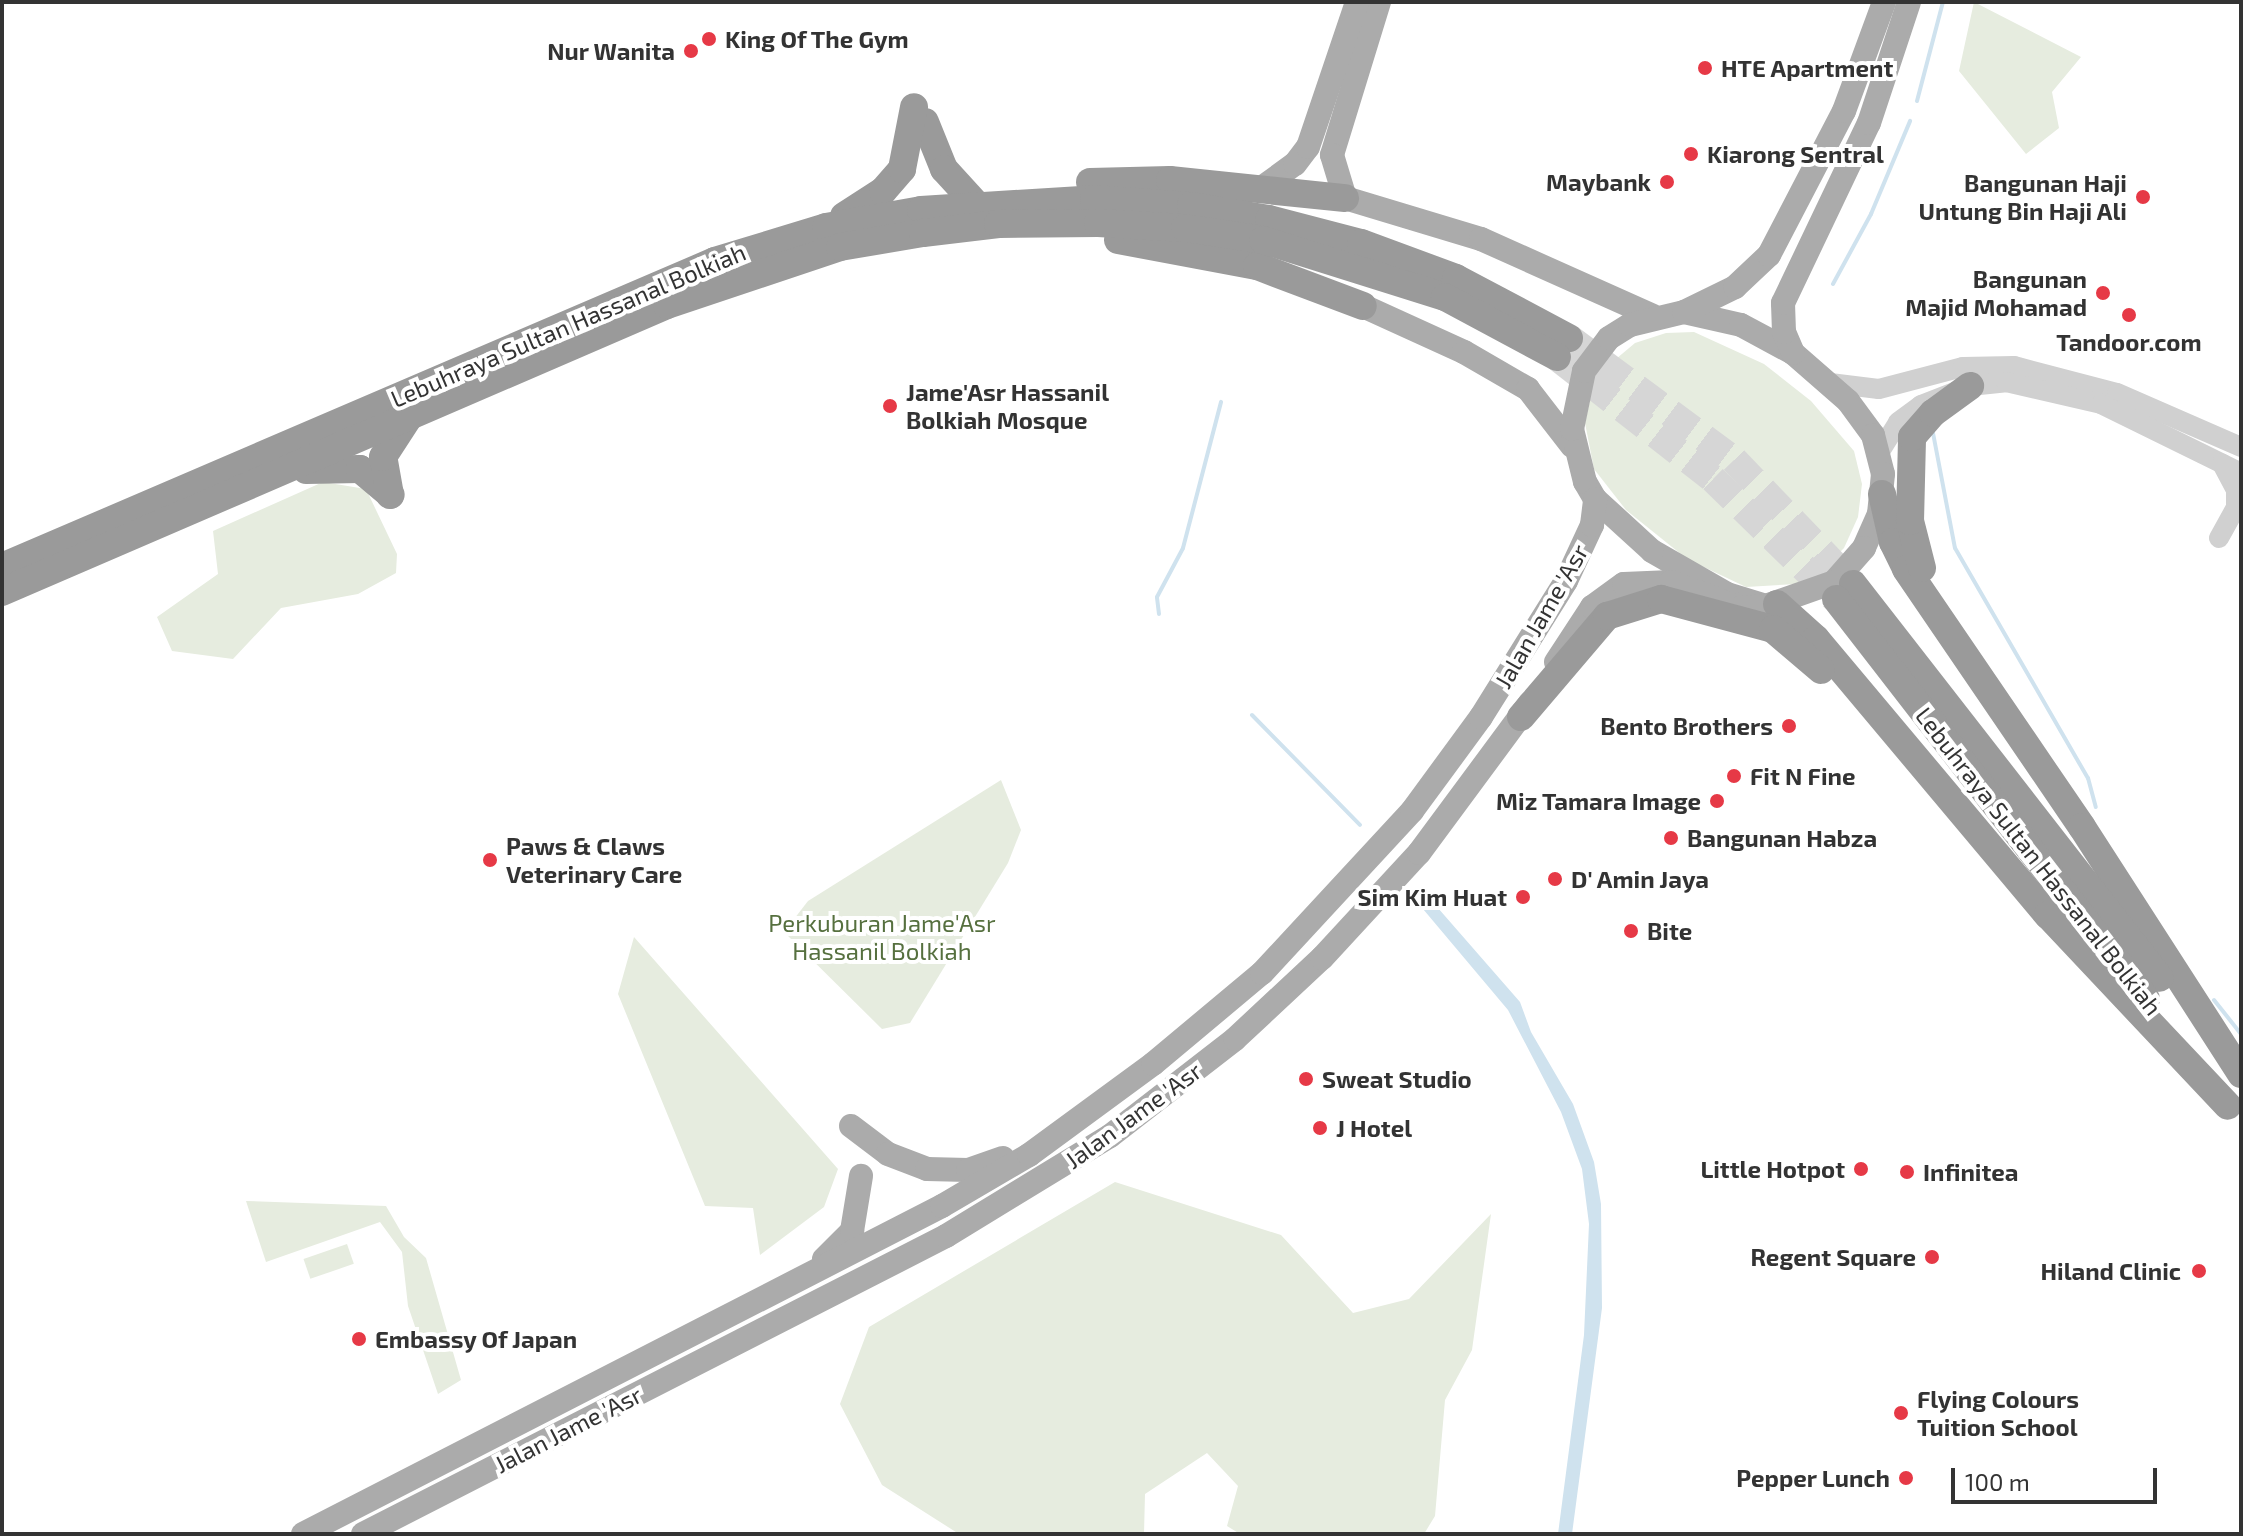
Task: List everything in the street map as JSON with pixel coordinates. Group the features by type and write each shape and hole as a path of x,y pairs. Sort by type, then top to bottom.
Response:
{"highway":[{"path":"826,227 883,191 902,169 920,114 944,169 985,211 1257,266 1363,306"},
{"path":"985,211 1036,187 1075,183 1170,180 1263,187 1345,198"},
{"name":"Lebuhraya Sultan Hassanal Bolkiah","path":"2,567 658,283 826,227 985,211 1150,202 1269,219 1361,243 1456,278 1563,348"},
{"name":"Lebuhraya Sultan Hassanal Bolkiah","path":"2,592 759,270 985,211"},
{"path":"1963,654 1915,551 1909,451 1919,427 1970,386"},
{"path":"265,479 343,466 375,476 391,495 383,457 410,417"},
{"path":"1882,494 1893,542 1906,569 2241,1074"},
{"name":"Lebuhraya Sultan Hassanal Bolkiah","path":"1844,592 2237,1104"},
{"path":"1521,717 1607,616 1661,599 1785,637 1903,748"},
{"path":"1772,605 1816,639 1903,748 2106,979 2237,1104"}],"main road":[{"path":"1263,187 1295,164 1308,147 1357,2"},
{"path":"1379,2 1332,155 1345,198 1481,239 1653,316"},
{"path":"1573,448 1572,412 1584,371 1609,338 1653,316 1684,312 1735,287 1769,255 1844,111 1884,2"},
{"path":"1793,353 1784,332 1783,303 1869,123 1909,2"},
{"path":"1363,306 1464,352 1528,389 1573,448 1595,499 1669,565 1727,594 1772,605 1834,582 1851,566 1872,532 1882,494 1879,453 1862,417 1830,383 1793,353 1741,325 1684,312"},
{"name":"Jalan Jame 'Asr","path":"303,1534 677,1344 987,1181 1096,1106 1262,973 1412,811 1481,717 1566,581 1592,525 1595,499"},
{"name":"Jalan Jame 'Asr","path":"363,1534 1018,1195 1110,1136 1235,1039 1380,897 1474,784 1583,619 1615,588 1655,580 1748,610 1772,605"},
{"path":"851,1126 875,1147 909,1164 968,1170 1005,1158 1096,1106"},
{"path":"798,1281 852,1231 861,1176"},
{"path":"677,1344 718,1334 773,1307 801,1309"},
{"path":"394,1534 707,1374 780,1333 801,1309"}],"street":[{"path":"1830,383 1879,389 1963,367 2014,366 2117,393 2241,447"},
{"path":"1879,453 1908,413 1970,386 2006,382 2068,393 2127,415 2241,473"},
{"path":"2219,538 2236,507 2236,490 2222,464"}],"green space":[{"path":"1974,2 2081,57 2052,92 2059,128 2026,154 1959,71"},
{"path":"1694,332 1764,364 1811,401 1854,451 1862,484 1858,517 1844,548 1823,570 1797,584 1746,587 1687,559 1626,510 1594,469 1585,423 1592,391 1610,364 1635,343 1666,333"},
{"path":"323,482 366,489 397,554 396,573 358,594 281,608 233,659 172,651 157,617 218,574 213,531"},
{"name":"Perkuburan Jame'Asr Hassanil Bolkiah","path":"1001,780 1021,830 1008,863 910,1023 882,1029 784,932 808,901"},
{"path":"634,937 838,1169 824,1207 760,1255 753,1208 705,1206 618,994"},
{"path":"1115,1182 1281,1235 1353,1313 1409,1299 1491,1214 1472,1350 1445,1400 1435,1516 1424,1534 1240,1534 1227,1526 1238,1486 1207,1453 1145,1494 1144,1534 959,1534 882,1485 840,1404 869,1327"},
{"path":"246,1201 386,1206 404,1237 426,1258 461,1380 438,1394 408,1306 402,1252 380,1222 266,1262"},
{"path":"347,1244 354,1264 310,1279 304,1259"}],"water":[{"path":"1431,900 1520,1002 1531,1032 1573,1104 1594,1162 1601,1204 1602,1308 1572,1534 1558,1534 1584,1335 1589,1224 1582,1169 1561,1112 1508,1010 1423,909"}],"waterway":[{"path":"1917,101 1943,2"},
{"path":"1833,284 1871,214 1910,121"},
{"path":"1159,614 1157,597 1183,548 1221,402"},
{"path":"1933,433 1955,548 2088,778 2096,807"},
{"path":"1252,715 1360,825"},
{"path":"2214,1000 2241,1034"}],"tunnel":[{"path":"1569,338 1734,460 1853,584"},
{"path":"1557,357 1713,479 1836,599"}],"place":[{"name":"King Of The Gym","path":"709,39"},
{"name":"Nur Wanita","path":"691,51"},
{"name":"HTE Apartment","path":"1705,68"},
{"name":"Kiarong Sentral","path":"1691,154"},
{"name":"Maybank","path":"1667,182"},
{"name":"Bangunan Haji Untung Bin Haji Ali","path":"2143,197"},
{"name":"Bangunan Majid Mohamad","path":"2103,293"},
{"name":"Tandoor.com","path":"2129,315"},
{"name":"Jame'Asr Hassanil Bolkiah Mosque","path":"890,406"},
{"name":"Bento Brothers","path":"1789,726"},
{"name":"Fit N Fine","path":"1734,776"},
{"name":"Miz Tamara Image","path":"1717,801"},
{"name":"Bangunan Habza","path":"1671,838"},
{"name":"Paws & Claws Veterinary Care","path":"490,860"},
{"name":"D' Amin Jaya","path":"1555,879"},
{"name":"Sim Kim Huat","path":"1523,897"},
{"name":"Bite","path":"1631,931"},
{"name":"Sweat Studio","path":"1306,1079"},
{"name":"J Hotel","path":"1320,1128"},
{"name":"Little Hotpot","path":"1861,1169"},
{"name":"Infinitea","path":"1907,1172"},
{"name":"Regent Square","path":"1932,1257"},
{"name":"Hiland Clinic","path":"2199,1271"},
{"name":"Embassy Of Japan","path":"359,1339"},
{"name":"Flying Colours Tuition School","path":"1901,1413"},
{"name":"Pepper Lunch","path":"1906,1478"}]}
